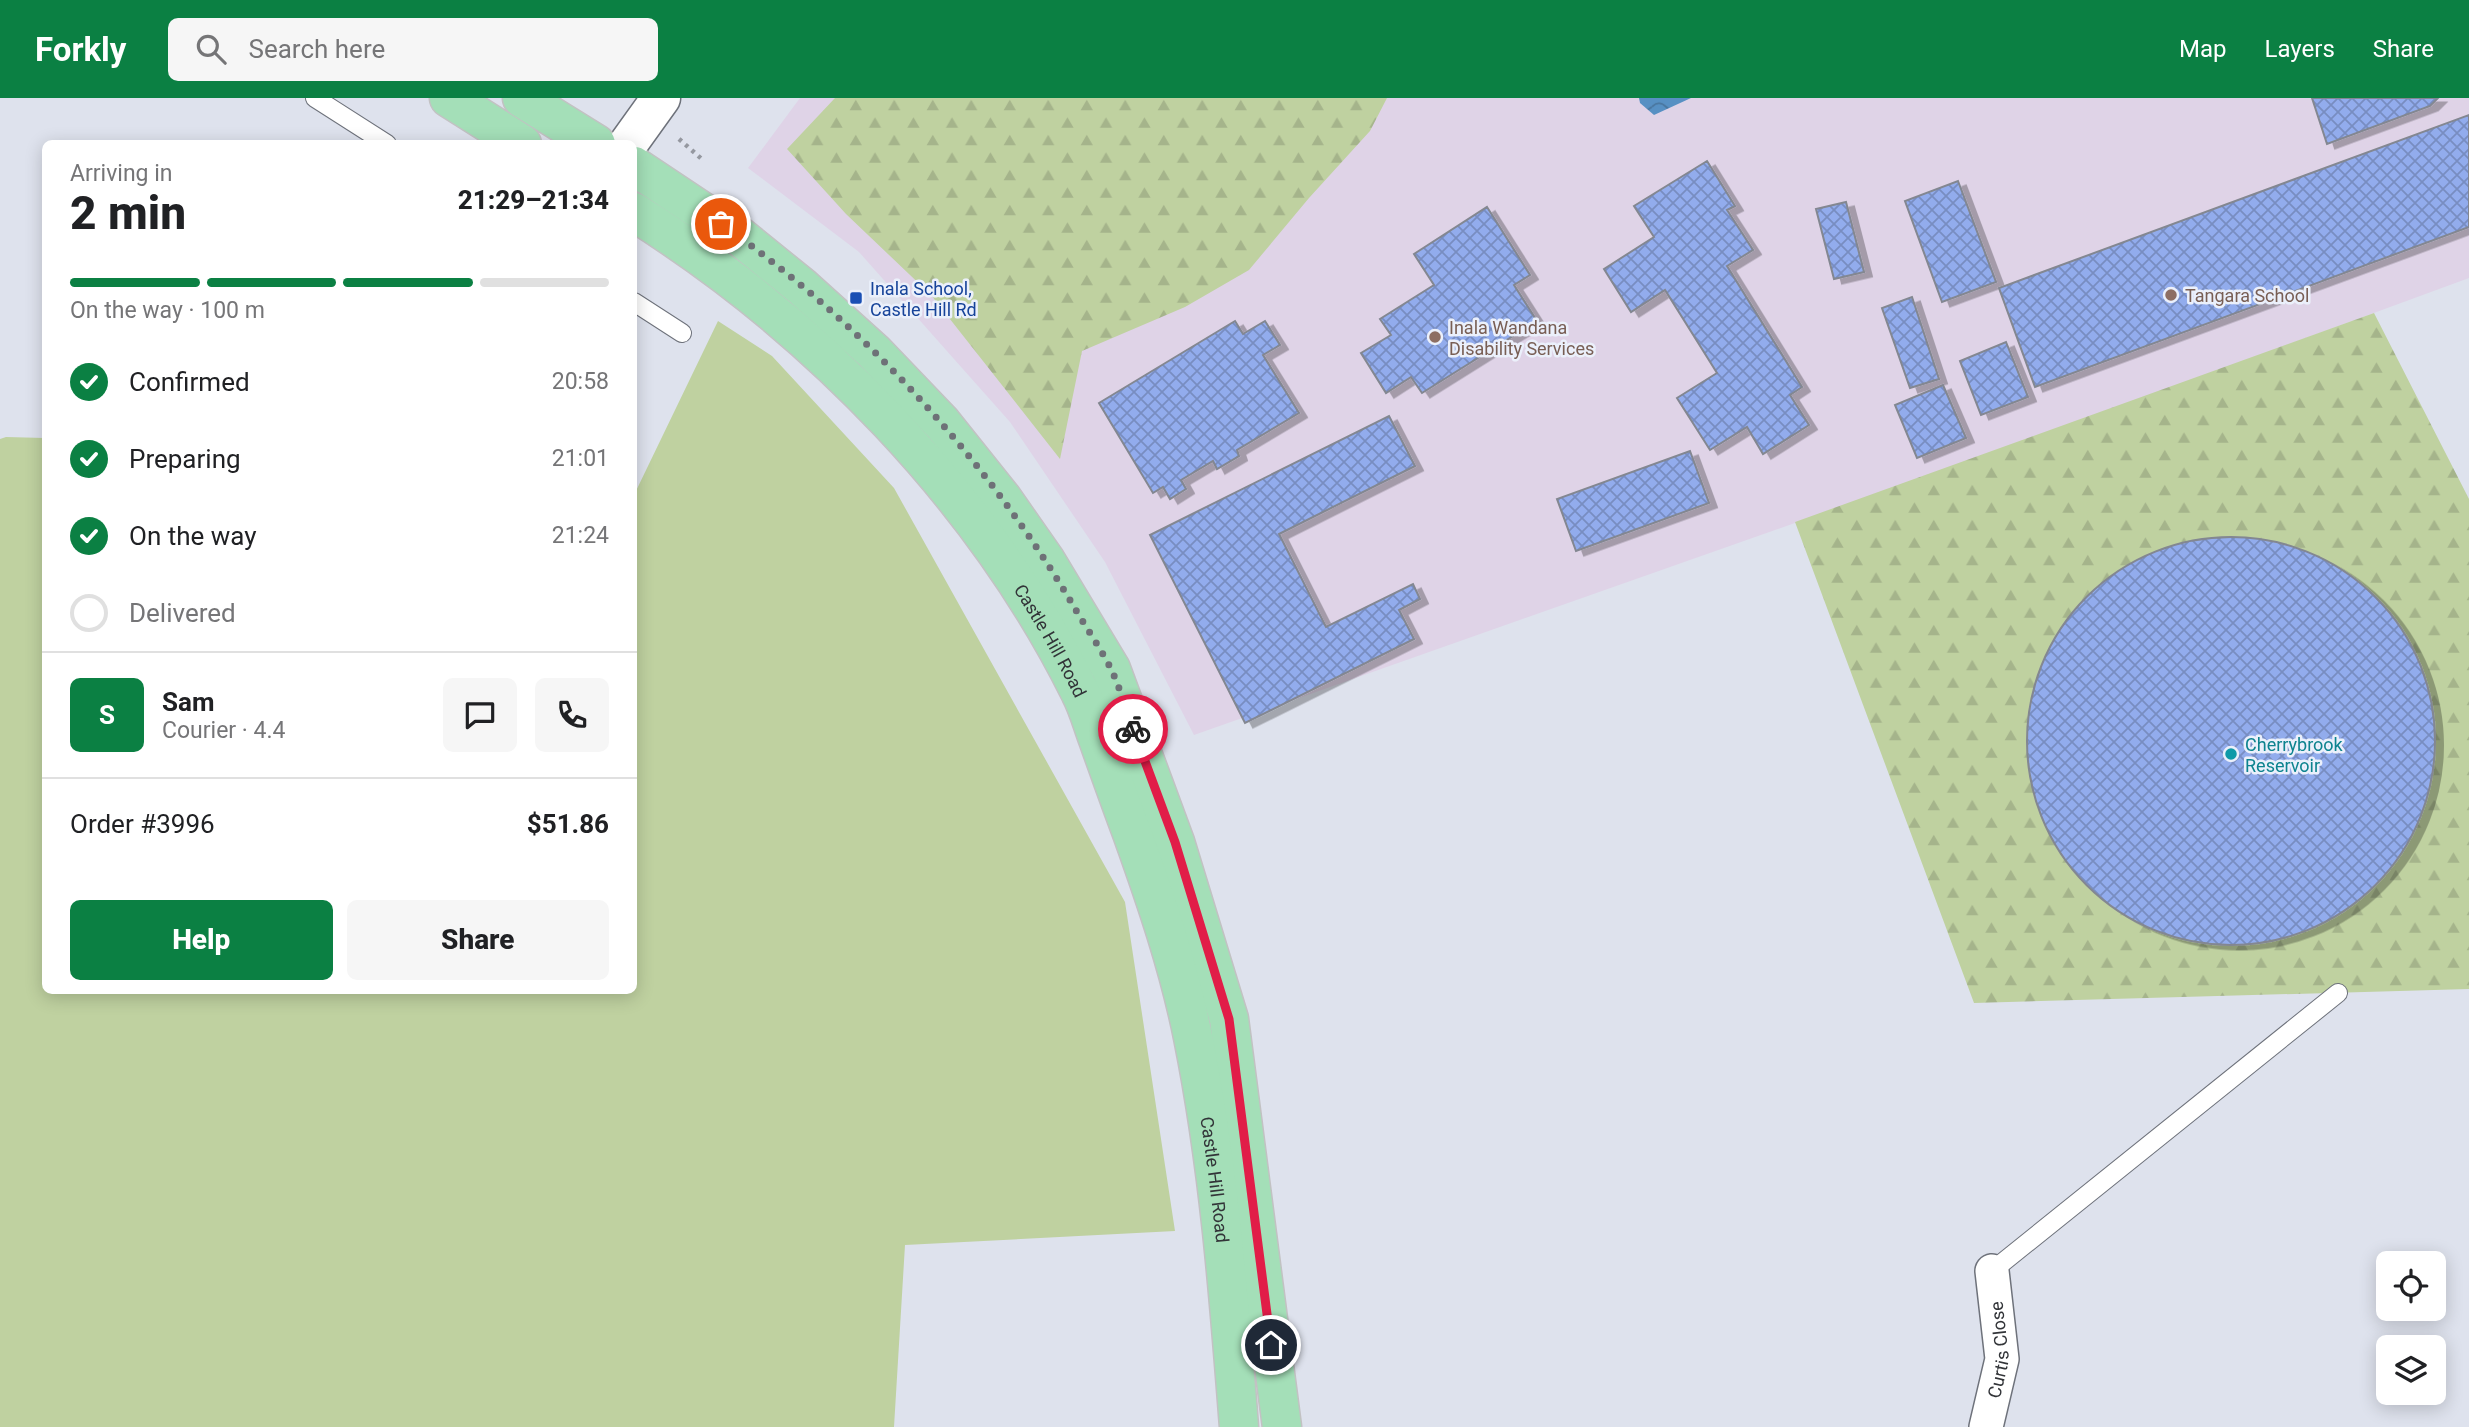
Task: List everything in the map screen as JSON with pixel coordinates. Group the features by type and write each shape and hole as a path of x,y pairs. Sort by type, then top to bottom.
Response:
{"main road":[{"path":"449,98 516,140"},
{"path":"522,98 590,140"},
{"name":"Castle Hill Road","path":"637,168 739,236 802,287 874,352 942,423 1002,498 1031,540 1111,669 1175,842 1229,1019 1282,1427"},
{"name":"Castle Hill Road","path":"637,214 715,266 789,327 862,394 921,455 983,536 1032,608 1082,694 1165,924 1193,1037 1220,1208 1238,1427"}],"street":[{"path":"631,140 661,98"},
{"name":"Curtis Close","path":"1986,1427 2002,1359 1992,1271"}],"lane":[{"path":"316,98 381,140"},
{"path":"637,304 682,333"},
{"path":"1992,1271 2338,993"}],"shaded area":[{"name":"Inala Wandana Disability Services","path":"800,98 2469,98 2469,278 1979,458 1194,735 1105,562 1010,422 859,252 748,168"}],"green space":[{"path":"835,98 1387,98 1370,131 1249,270 1185,307 1082,351 1060,459 931,295 846,214 787,149"},
{"path":"2374,313 2469,499 2469,989 1974,1003 1795,522"},
{"path":"718,321 772,356 894,488 1125,902 1175,1231 905,1245 894,1427 0,1427 0,439 42,438 42,994 637,994 637,489"}],"water":[{"path":"1639,98 1691,98 1654,115 1640,103"}],"building":[{"path":"2312,98 2438,98 2430,106 2327,144"},
{"path":"2469,115 2469,227 2035,387 1999,288"},
{"path":"1707,161 1735,206 1727,210 1753,250 1727,266 1802,387 1790,395 1809,425 1763,454 1747,427 1710,450 1677,398 1717,373 1665,290 1631,312 1604,269 1654,237 1634,206"},
{"path":"1958,181 1996,282 1942,302 1905,201"},
{"path":"1846,202 1864,272 1834,279 1816,209"},
{"path":"1487,207 1530,275 1514,285 1537,321 1422,393 1411,377 1386,393 1361,353 1391,335 1380,319 1434,285 1414,254"},
{"path":"1912,297 1939,379 1910,388 1882,308"},
{"path":"1235,321 1243,334 1265,321 1280,345 1263,355 1299,413 1237,450 1239,456 1217,469 1213,461 1181,480 1186,489 1170,499 1163,487 1153,493 1099,403"},
{"path":"2006,342 2028,397 1981,415 1960,361"},
{"path":"1943,385 1966,438 1917,458 1895,405"},
{"path":"1389,416 1415,466 1279,534 1326,627 1413,584 1420,599 1399,610 1414,639 1245,723 1150,535"},
{"path":"1690,451 1709,503 1576,551 1557,499"},
{"name":"Cherrybrook Reservoir","path":"2231,537 2271,541 2309,553 2344,572 2375,597 2400,628 2419,663 2431,701 2435,741 2431,781 2419,819 2400,854 2375,885 2344,910 2309,929 2271,941 2231,945 2191,941 2153,929 2118,910 2087,885 2062,854 2043,819 2031,781 2027,741 2031,701 2043,663 2062,628 2087,597 2118,572 2153,553 2191,541"}],"way so far":[{"path":"721,224 802,287 838,319 874,352 942,423 1002,498 1046,561 1111,669 1133,729"}],"place":[{"name":"Tangara School","path":"2171,295"},
{"name":"Inala School, Castle Hill Rd","path":"856,298"},
{"name":"Inala Wandana Disability Services","path":"1435,337"},
{"name":"Cherrybrook Reservoir","path":"2231,754"}],"route":[{"path":"1133,729 1175,842 1229,1019 1271,1345"}]}
